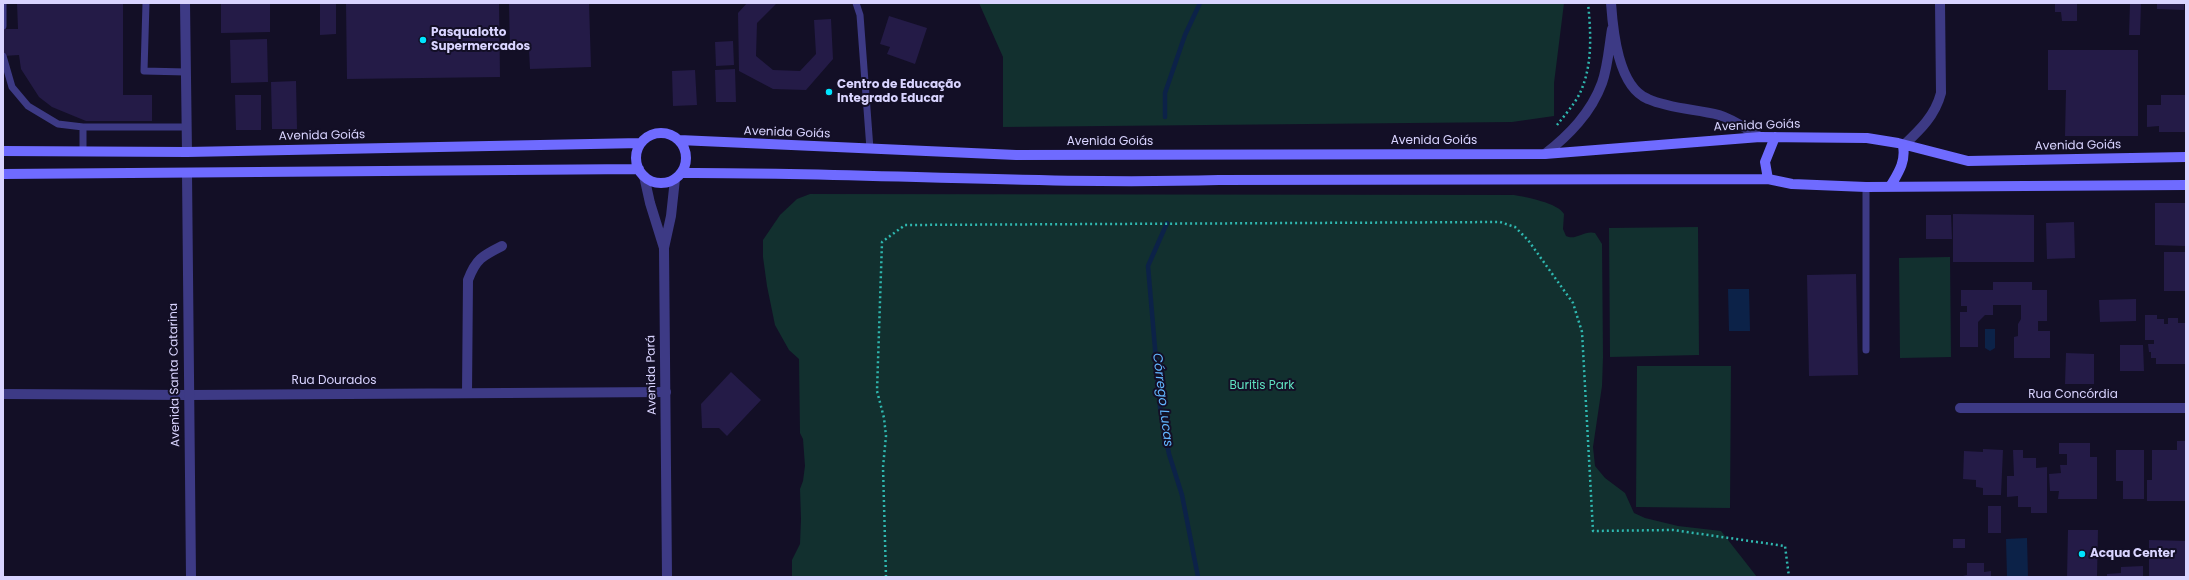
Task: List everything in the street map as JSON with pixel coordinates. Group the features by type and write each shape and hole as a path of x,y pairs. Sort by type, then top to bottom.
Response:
{"main road":[{"path":"642,173 637,156 641,143 656,134 668,134 679,140 686,153 686,160 678,176"},
{"name":"Avenida Goiás","path":"679,140 1016,155 1545,154 1760,137 1867,138 1968,161 2186,157"},
{"path":"1768,179 1765,162 1775,137"},
{"name":"Avenida Goiás","path":"3,151 186,152 641,143"},
{"path":"1890,187 1903,162 1903,146"},
{"path":"3,174 642,173 658,182 678,176 789,172 1139,182 1227,180 1768,179 1792,184 1866,187 2186,185"}],"street":[{"path":"185,3 186,152"},
{"path":"1611,3 1613,21 1624,72 1636,92 1647,99 1675,107 1721,115 1760,137"},
{"path":"1903,146 1928,121 1936,107 1941,93 1940,3"},
{"path":"1545,154 1578,124 1591,105 1602,83 1613,21"},
{"name":"Avenida Santa Catarina","path":"187,173 190,577"},
{"name":"Avenida Pará","path":"642,173 664,248 667,577"},
{"path":"664,248 678,176"},
{"path":"467,393 468,280 472,268 480,257 502,246"},
{"name":"Rua Dourados","path":"3,394 189,395 666,392"},
{"name":"Rua Concórdia","path":"1960,408 2186,408"}],"lane":[{"path":"3,3 3,26"},
{"path":"146,3 144,71 186,72"},
{"path":"856,3 860,15 870,149"},
{"path":"3,56 12,87 28,106 58,124 83,127 186,127"},
{"path":"83,127 84,152"},
{"path":"1866,187 1866,350"}],"path":[{"path":"1555,128 1578,95 1586,73 1591,37 1588,3"},
{"path":"886,577 883,467 886,436 884,418 877,391 882,242 892,232 905,225 1500,222 1516,227 1528,240 1573,303 1579,318 1582,332 1593,531 1673,530 1785,546 1789,577"}],"green space":[{"path":"979,3 1564,3 1554,83 1554,116 1512,122 1003,127 1003,57"},
{"name":"Buritis Park","path":"810,194 1514,195 1549,204 1561,210 1564,214 1563,229 1566,236 1573,237 1591,232 1595,233 1602,244 1603,357 1602,386 1593,447 1595,466 1605,478 1625,493 1634,513 1645,518 1678,526 1721,531 1757,577 792,577 792,560 800,544 800,489 803,481 805,466 803,439 800,433 799,359 789,350 775,325 767,286 763,257 763,240 780,215 797,199"},
{"path":"1698,227 1699,355 1610,357 1609,228"},
{"path":"1950,257 1951,357 1900,358 1899,258"},
{"path":"1637,366 1731,366 1730,508 1636,507"}],"water":[{"path":"1728,289 1749,289 1750,331 1729,331"},
{"path":"1985,329 1995,329 1995,348 1990,351 1985,348"},
{"path":"2027,538 2028,577 2007,577 2006,539"}],"building":[{"path":"17,3 123,3 123,95 152,95 152,121 86,121 52,107 39,97 21,69 19,55 3,56 3,29 18,29"},
{"path":"270,3 270,32 221,33 221,4"},
{"path":"320,3 336,3 336,34 320,35"},
{"name":"Pasqualotto Supermercados","path":"346,3 499,3 500,77 347,79"},
{"path":"509,3 589,3 591,67 530,69 529,50 510,50"},
{"path":"747,3 777,3 757,23 756,56 773,70 800,71 816,54 814,20 831,19 833,59 806,90 773,89 739,71 738,13"},
{"path":"2055,3 2077,3 2077,21 2062,21 2061,12 2055,12"},
{"path":"2130,3 2141,3 2140,35 2129,35"},
{"path":"2157,3 2184,3 2184,10 2157,9"},
{"path":"889,16 927,28 915,64 887,54 890,47 880,44"},
{"path":"267,39 268,82 231,83 230,40"},
{"path":"733,41 734,65 716,66 715,42"},
{"path":"2048,50 2138,50 2138,136 2065,136 2066,90 2048,90"},
{"path":"735,69 736,102 716,102 715,70"},
{"path":"695,70 697,105 673,106 672,71"},
{"path":"296,81 297,129 272,129 271,82"},
{"path":"235,95 261,95 261,130 236,130"},
{"path":"2161,95 2185,95 2185,132 2159,132 2159,126 2147,127 2147,105 2161,105"},
{"path":"2155,203 2186,203 2186,246 2155,245"},
{"path":"1953,214 2034,215 2034,262 1953,262"},
{"path":"1926,215 1951,215 1952,239 1926,239"},
{"path":"2074,222 2075,258 2047,259 2046,223"},
{"path":"2164,252 2186,252 2186,291 2164,291"},
{"path":"1856,274 1858,375 1809,376 1807,275"},
{"path":"1993,282 2032,282 2032,290 2047,290 2047,321 2038,321 2038,331 2050,331 2050,358 2014,358 2014,337 2018,336 2018,324 2021,319 2021,305 1993,305 1993,315 1985,315 1978,322 1978,347 1960,347 1960,312 1967,312 1967,306 1961,306 1961,290 1993,290"},
{"path":"2136,299 2136,321 2100,322 2099,300"},
{"path":"2145,315 2157,315 2157,319 2164,319 2164,324 2168,324 2168,318 2178,318 2178,323 2186,323 2186,364 2156,364 2156,358 2151,358 2151,352 2149,352 2148,344 2154,344 2154,340 2145,340"},
{"path":"2120,345 2143,345 2144,371 2120,371"},
{"path":"2066,353 2094,354 2094,384 2065,384"},
{"path":"731,372 761,400 727,436 719,428 702,428 701,404"},
{"path":"2177,441 2186,441 2186,501 2147,501 2147,480 2152,480 2152,450 2177,450"},
{"path":"2059,443 2090,443 2090,457 2097,457 2097,499 2058,499 2059,491 2050,491 2049,474 2061,473 2060,465 2067,465 2067,454 2059,454"},
{"path":"1983,449 2003,450 2001,495 1983,495 1983,488 1976,487 1976,480 1963,479 1964,451 1983,452"},
{"path":"2013,450 2023,450 2023,458 2036,458 2036,468 2047,467 2047,513 2031,513 2031,507 2018,507 2018,496 2007,497 2007,476 2014,476"},
{"path":"2116,450 2144,450 2144,499 2123,499 2123,481 2116,481"},
{"path":"1988,506 2001,506 2001,533 1988,533"},
{"name":"Acqua Center","path":"2068,530 2098,530 2097,577 2067,577"},
{"path":"1953,539 1965,539 1965,548 1953,548"},
{"path":"2149,540 2186,541 2186,576 2149,577"},
{"path":"1967,563 1984,563 1984,572 1991,571 1991,577 1958,577 1967,575"},
{"path":"2143,566 2143,577 2107,577 2107,574 2121,573 2121,567"}],"waterway":[{"name":"Córrego Lucas","path":"1165,117 1165,93 1185,35 1200,3"},
{"name":"Córrego Lucas","path":"1167,223 1148,266 1160,407 1169,454 1182,495 1198,577"}],"place":[{"name":"Pasqualotto Supermercados","path":"423,40"},
{"name":"Centro de Educação Integrado Educar","path":"829,92"},
{"name":"Acqua Center","path":"2082,554"}]}
